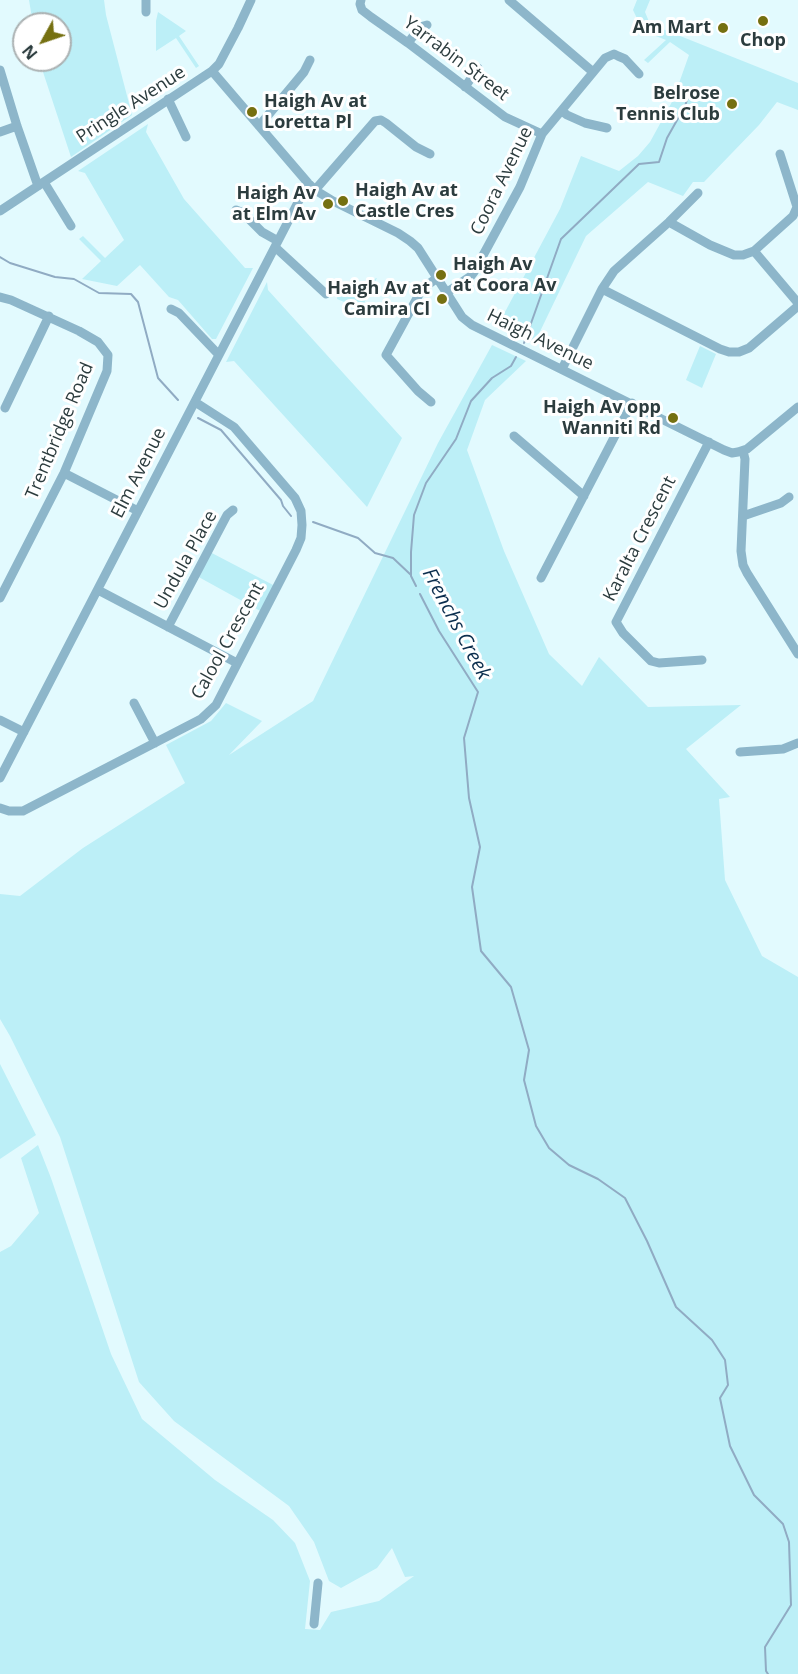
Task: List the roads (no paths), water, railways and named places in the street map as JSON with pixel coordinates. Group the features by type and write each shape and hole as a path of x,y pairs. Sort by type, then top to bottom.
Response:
{"street":[{"path":"146,0 146,12"},
{"name":"Pringle Avenue","path":"0,211 212,71 219,64 250,0"},
{"name":"Yarrabin Street","path":"361,0 362,10 505,117 542,134"},
{"path":"509,0 593,72"},
{"path":"408,43 420,27 427,25"},
{"name":"Coora Avenue","path":"446,293 474,272 520,187 542,134 605,58 614,54 625,59 639,74"},
{"path":"259,126 304,72 310,60"},
{"path":"465,87 478,68"},
{"path":"0,70 17,126 41,184 71,226"},
{"name":"Haigh Avenue","path":"212,71 315,190 398,233 418,248 466,321 732,453 743,451"},
{"path":"168,99 186,137"},
{"path":"562,111 585,123 607,128"},
{"path":"315,190 375,121 381,120 386,123 416,147 430,154"},
{"path":"0,132 17,126"},
{"path":"669,222 710,245 734,255 754,251 793,216 797,207 780,154"},
{"name":"Elm Avenue","path":"0,778 308,183"},
{"path":"562,369 602,289 614,271 698,193"},
{"path":"236,210 243,213 277,244 326,294"},
{"path":"602,289 720,348 729,352 739,352 749,348 798,304 754,251"},
{"path":"431,402 386,355 422,289 437,278"},
{"name":"Trentbridge Road","path":"0,297 49,316 98,342 108,355 107,370 64,473 0,598"},
{"path":"171,309 179,313 219,355"},
{"path":"5,408 49,316"},
{"name":"Calool Crescent","path":"0,808 9,811 23,811 201,719 216,705 296,550 301,538 302,525 301,511 295,498 234,427 195,402"},
{"path":"540,578 632,403"},
{"path":"798,407 743,451 745,459 741,552 747,573 794,638 798,654"},
{"path":"514,436 584,495"},
{"name":"Karalta Crescent","path":"702,660 659,663 651,661 622,633 616,622 709,442"},
{"path":"64,473 138,511"},
{"path":"743,516 781,503 789,497"},
{"name":"Undula Place","path":"168,627 227,515 233,510"},
{"path":"98,590 237,663"},
{"path":"134,703 155,743"},
{"path":"0,720 24,732"},
{"path":"740,752 783,748 798,743"},
{"path":"314,1624 318,1583"}],"waterway":[{"path":"524,343 561,239 639,164 659,162 667,138 685,106 690,91"},
{"path":"0,257 10,263 55,277 74,279 99,293 131,294 138,302 158,378 178,400"},
{"name":"Frenchs Creek","path":"416,586 411,576 414,515 426,483 456,439 471,401 492,378 511,366 516,357"},
{"path":"198,418 221,430 281,500 291,516"},
{"path":"313,522 358,538 375,553 393,558 411,575"},
{"name":"Frenchs Creek","path":"420,594 439,631 478,692 464,738 469,798 480,847 472,887 481,951 511,987 529,1050 524,1080 536,1126 549,1148 569,1165 598,1179 625,1198 676,1307 712,1340 725,1360 728,1385 720,1398 730,1446 754,1495 783,1524 789,1542 791,1605 765,1647 768,1674"}],"place":[{"name":"Chop","path":"763,21"},
{"name":"Am Mart","path":"723,28"},
{"name":"Belrose Tennis Club","path":"732,104"},
{"name":"Haigh Av at Loretta Pl","path":"252,112"},
{"name":"Haigh Av at Castle Cres","path":"343,201"},
{"name":"Haigh Av at Elm Av","path":"328,204"},
{"name":"Haigh Av at Coora Av","path":"441,275"},
{"name":"Haigh Av at Camira Cl","path":"442,299"},
{"name":"Haigh Av opp Wanniti Rd","path":"673,418"}]}
